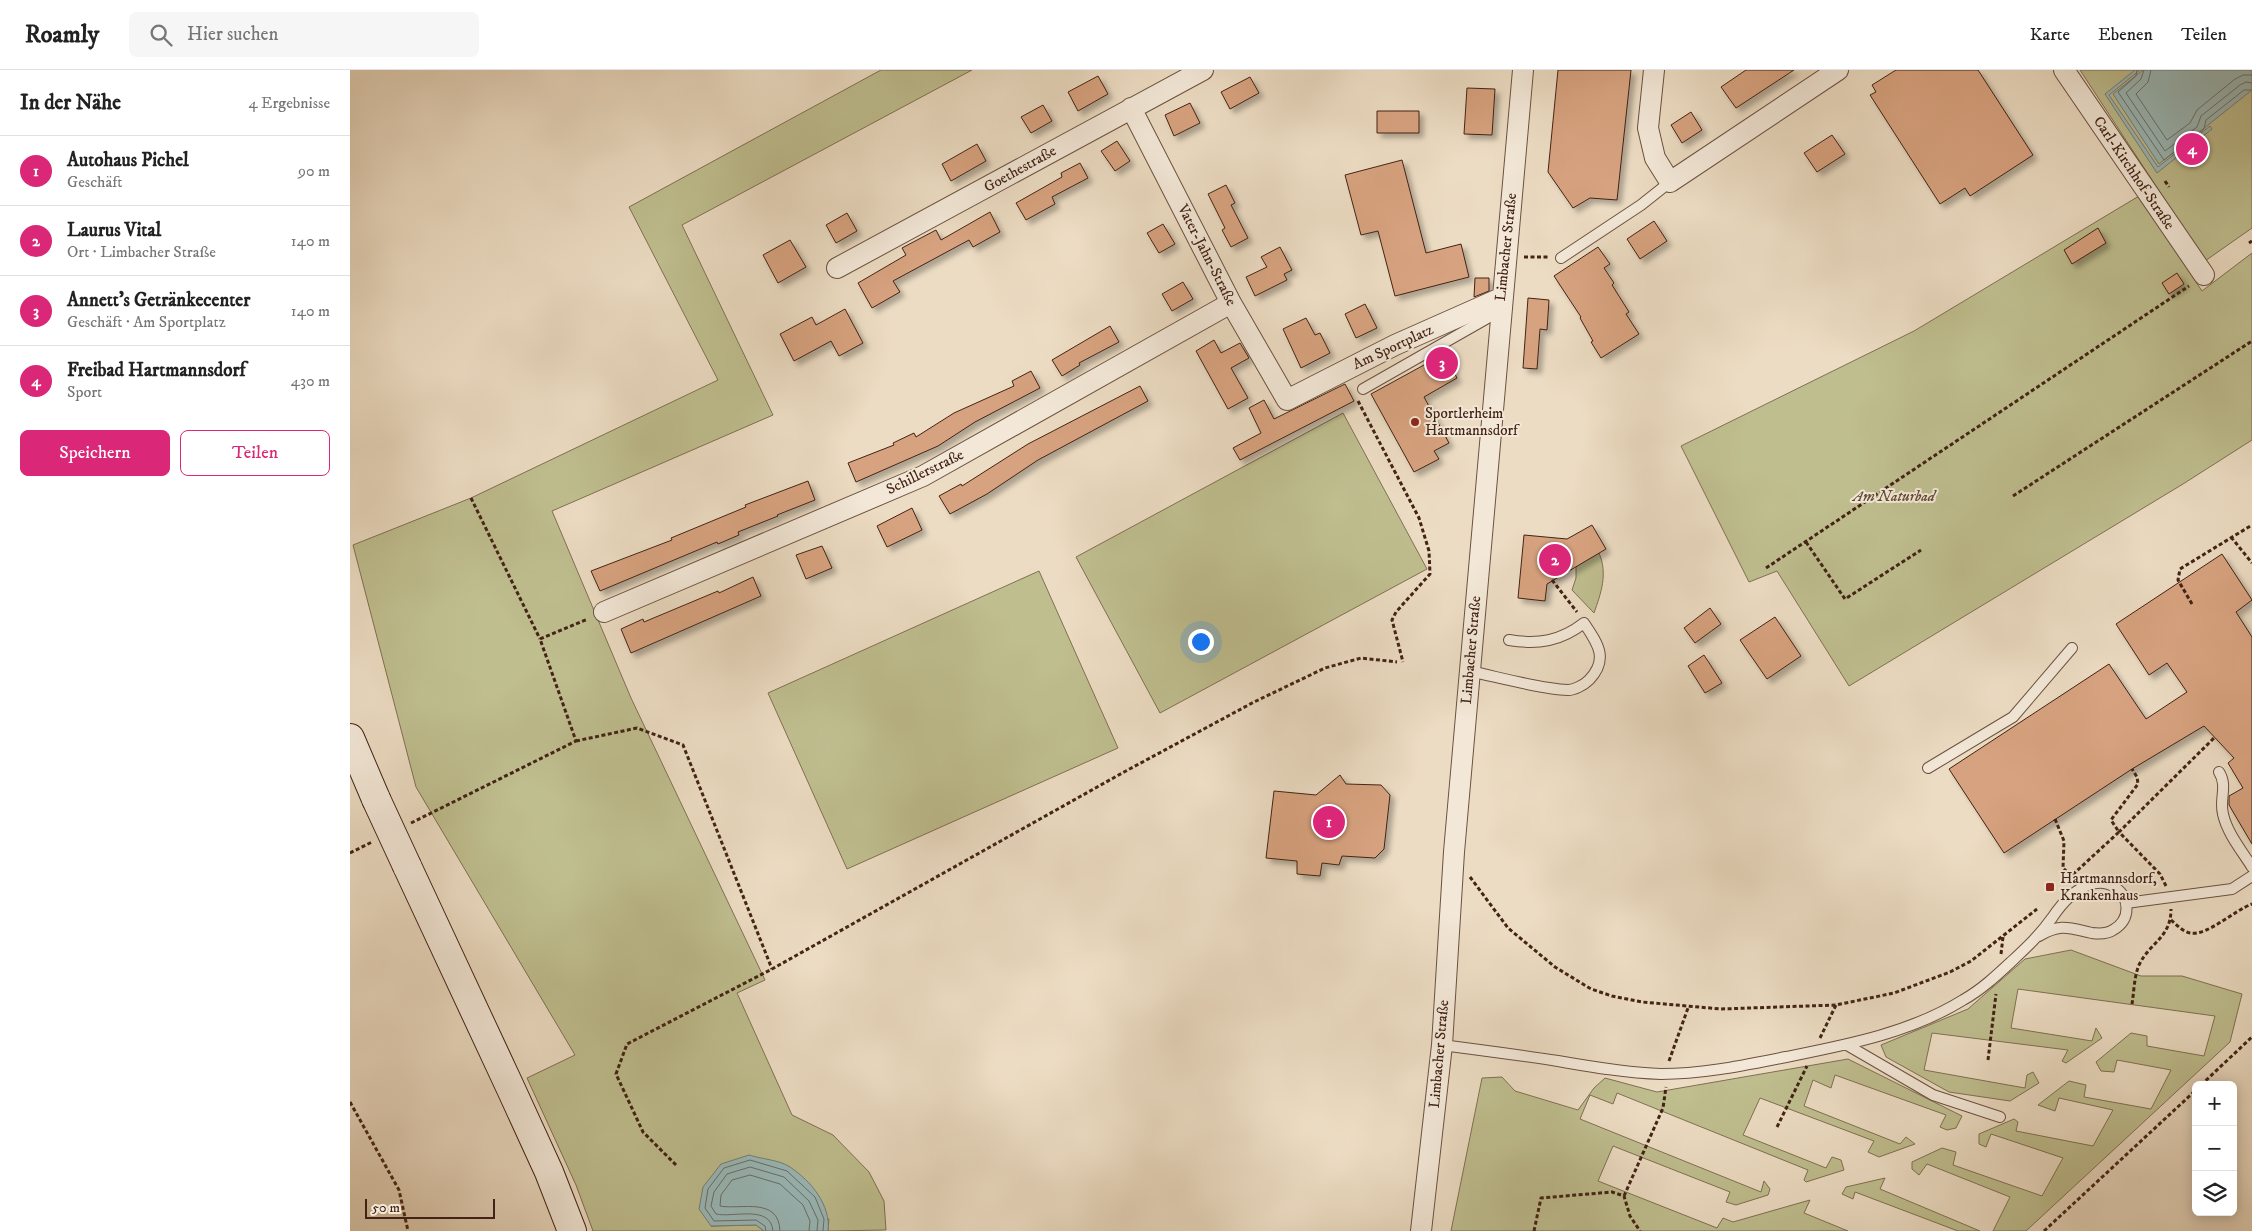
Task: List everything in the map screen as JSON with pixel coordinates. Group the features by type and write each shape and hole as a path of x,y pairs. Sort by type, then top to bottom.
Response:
{"main road":[{"path":"350,738 376,799 519,1105 572,1231"}],"street":[{"name":"Goethestraße","path":"837,268 1203,70"},
{"name":"Limbacher Straße","path":"1421,1231 1442,1045 1452,876 1469,671 1523,70"},
{"path":"1654,70 1648,128 1655,158 1670,182 1838,70"},
{"name":"Carl-Kirchhof-Straße","path":"2064,70 2204,276"},
{"name":"Vater-Jahn-Straße","path":"1132,108 1231,303 1287,400"},
{"name":"Schillerstraße","path":"604,612 923,476 1231,303"},
{"name":"Am Sportplatz","path":"1287,400 1395,345 1501,304"}],"lane":[{"path":"1561,258 1642,205 1670,182"},
{"path":"1363,389 1501,304"},
{"path":"1469,671 1570,690 1586,683 1596,673 1601,657 1598,643 1584,623 1572,632 1551,641 1528,643 1509,640"},
{"path":"1928,768 2012,717 2072,648"},
{"path":"2219,772 2224,782 2222,804 2225,823 2252,867"},
{"path":"2126,902 2232,889 2252,876"},
{"path":"1442,1045 1608,1069 1665,1073 1700,1072 1734,1068 1847,1045 1889,1032 1946,1010 1979,990 2039,936 2063,904 2091,883 2110,883 2122,894 2126,902 2124,920 2110,932 2095,933 2060,927 2039,936"},
{"path":"1847,1045 1934,1096 2000,1117"}],"path":[{"path":"2165,181 2169,187"},
{"path":"1520,257 1561,258"},
{"path":"1766,568 2204,276"},
{"path":"2013,496 2252,341"},
{"path":"1363,389 1357,402 1419,518 1428,551 1430,574 1396,612 1392,620 1403,662"},
{"path":"471,498 540,639 576,741"},
{"path":"2192,604 2178,580 2180,569 2252,525"},
{"path":"2231,537 2252,563"},
{"path":"1806,542 1845,599 1921,550"},
{"path":"1552,580 1584,623"},
{"path":"540,639 604,612"},
{"path":"676,1165 642,1132 616,1074 627,1044 772,969 1124,772 1289,685 1324,668 1361,658 1397,662"},
{"path":"413,822 576,741 637,728 683,745 772,969"},
{"path":"2055,819 2064,841 2063,868 2070,878 2214,738"},
{"path":"2132,769 2138,777 2138,784 2111,820 2119,832 2160,874 2169,897 2171,920 2163,936 2140,965 2132,1004"},
{"path":"350,853 371,842"},
{"path":"1452,876 1471,878 1480,893 1508,928 1543,958 1576,980 1612,996 1688,1008 1753,1010 1796,1008 1836,1005 1875,997 1924,983 1950,972 1988,949 2037,909"},
{"path":"2171,920 2186,932 2201,933 2252,904"},
{"path":"1988,1060 2003,937"},
{"path":"1640,1231 1630,1216 1624,1196 1663,1108 1666,1084 1665,1073 1688,1008"},
{"path":"2205,1081 2252,1037"},
{"path":"2044,1231 2192,1094"},
{"path":"350,1102 398,1190 408,1231"},
{"path":"1534,1231 1542,1198 1612,1192 1624,1196"}],"green space":[{"path":"881,70 972,70 682,225 773,415 552,511 631,698 765,980 737,993 792,1115 833,1135 869,1172 884,1201 886,1230 828,1231 829,1219 711,1226 756,1225 764,1231 593,1231 576,1185 527,1078 575,1055 416,787 353,545 471,498 718,380 629,207"},
{"path":"2080,70 2252,70 2252,228 2205,261"},
{"name":"Am Naturbad","path":"2139,196 2202,291 2252,253 2252,440 2183,484 1849,686 1777,571 1749,582 1681,446 1914,331"},
{"path":"1343,413 1427,569 1160,713 1076,557"},
{"path":"1599,553 1602,561 1603,576 1601,591 1594,613 1572,590 1576,578 1576,566"},
{"path":"1039,571 1118,748 847,869 768,693"},
{"path":"2071,950 2141,976 2182,976 2242,994 2230,1042 2026,1231 1993,1231 2010,1197 1927,1164 1919,1175 1912,1169 1912,1162 1942,1148 1956,1152 1953,1165 2042,1196 2063,1158 1991,1134 1986,1147 1979,1144 1979,1134 2014,1119 2018,1122 2016,1131 2093,1146 2113,1110 2059,1098 2055,1111 2038,1105 2069,1081 2086,1085 2084,1097 2151,1109 2171,1070 2117,1060 2114,1072 2101,1071 2096,1062 2131,1033 2147,1036 2147,1046 2204,1056 2215,1016 2018,989 2011,1028 2092,1041 2096,1028 2102,1038 2066,1063 2062,1061 2068,1050 1932,1033 1924,1070 2025,1088 2027,1075 2033,1072 2039,1083 2010,1101 1949,1092 1886,1057 1881,1045 1968,1009 2025,959"},
{"path":"1848,1059 1962,1116 1956,1128 1947,1130 1940,1127 1946,1115 1835,1075 1831,1088 1813,1080 1804,1106 1900,1144 1906,1137 1915,1144 1879,1157 1868,1152 1874,1141 1760,1098 1743,1135 1826,1168 1832,1157 1841,1160 1844,1170 1806,1182 1804,1180 1808,1170 1617,1093 1613,1104 1590,1095 1580,1119 1761,1192 1764,1181 1770,1189 1768,1195 1736,1205 1726,1202 1730,1192 1613,1146 1598,1181 1717,1228 1723,1218 1733,1222 1810,1200 1804,1213 1848,1231 1451,1231 1482,1078 1502,1077 1515,1091 1578,1110 1594,1088 1605,1078 1657,1092"},
{"path":"1885,1178 1880,1189 1980,1231 1958,1231 1855,1192 1853,1199 1842,1194 1846,1187"}],"water":[{"path":"2135,70 2140,70 2109,95 2158,167 2210,126 2212,129 2157,173 2105,94"},
{"path":"2143,70 2252,70 2252,90 2159,164 2113,94"},
{"path":"749,1155 786,1165 805,1179 823,1203 828,1221 828,1231 764,1231 756,1225 711,1226 699,1209 703,1187 721,1164"}],"building":[{"path":"1558,70 1631,70 1617,200 1590,198 1573,208 1548,172"},
{"path":"1746,70 1794,70 1736,108 1721,87"},
{"path":"1896,70 1978,70 2033,155 1970,196 1965,188 1940,204 1870,95 1876,92 1872,85"},
{"path":"1098,76 1108,94 1078,111 1068,92"},
{"path":"1250,77 1259,93 1230,109 1221,92"},
{"path":"1467,88 1495,89 1492,135 1464,134"},
{"path":"1190,103 1200,123 1174,136 1165,115"},
{"path":"1043,105 1052,121 1031,133 1021,117"},
{"path":"1377,111 1419,111 1419,133 1377,133"},
{"path":"1691,112 1702,130 1682,143 1671,125"},
{"path":"1832,135 1845,154 1817,172 1804,153"},
{"path":"1117,141 1130,161 1115,171 1101,151"},
{"path":"977,144 986,161 951,181 942,164"},
{"path":"1402,160 1426,253 1461,244 1469,277 1395,296 1378,231 1361,235 1345,175"},
{"path":"1080,163 1088,178 1052,197 1055,204 1026,220 1016,203 1062,177 1061,173"},
{"path":"1226,185 1235,203 1231,205 1248,238 1231,247 1222,230 1225,228 1208,194"},
{"path":"990,212 1000,232 973,247 969,240 893,281 900,292 872,308 858,283 906,255 902,248 936,230 941,240"},
{"path":"847,213 857,231 836,243 826,225"},
{"path":"1654,221 1667,241 1640,259 1627,239"},
{"path":"1163,224 1175,244 1159,253 1147,233"},
{"path":"2098,228 2106,243 2072,264 2064,250"},
{"path":"790,240 806,267 778,283 763,255"},
{"path":"1280,247 1292,270 1284,274 1287,280 1255,296 1246,277 1267,267 1261,257"},
{"path":"1598,247 1610,264 1604,268 1629,312 1626,314 1639,334 1601,358 1591,342 1593,341 1581,317 1554,276"},
{"path":"2177,273 2184,284 2169,294 2162,283"},
{"path":"1475,278 1489,278 1489,291 1474,297"},
{"path":"1183,282 1193,299 1172,311 1162,294"},
{"path":"1528,298 1549,300 1547,330 1540,329 1537,369 1523,368"},
{"path":"1365,304 1377,328 1356,338 1345,314"},
{"path":"845,309 863,343 839,356 831,341 794,361 780,334 812,317 816,325"},
{"path":"1306,318 1315,335 1320,333 1330,353 1301,368 1283,329"},
{"path":"1110,326 1119,342 1079,363 1080,365 1062,376 1052,360"},
{"path":"1214,340 1221,353 1240,343 1249,358 1231,368 1248,398 1228,409 1196,351"},
{"path":"1444,354 1457,378 1424,397 1449,443 1434,451 1439,459 1414,472 1371,394"},
{"path":"1031,371 1040,388 975,422 938,446 856,482 848,463 894,445 893,443 914,433 916,437 954,413 1014,386 1012,381"},
{"path":"1345,384 1354,401 1240,460 1233,448 1261,433 1249,408 1264,400 1274,419"},
{"path":"1140,386 1148,401 1038,460 987,494 950,514 939,496 961,484 962,486 1028,444"},
{"path":"808,481 815,500 738,532 739,535 718,544 717,542 600,591 591,571 672,540 671,538 746,507 745,505"},
{"path":"912,508 922,530 887,547 877,526"},
{"path":"1592,525 1606,549 1547,584 1545,601 1518,598 1524,535 1567,539"},
{"path":"822,546 832,568 806,579 796,555"},
{"path":"2222,554 2252,600 2236,612 2252,637 2252,844 2229,805 2229,796 2243,788 2228,763 2234,758 2204,726 2132,769 2004,853 1949,769 2109,664 2146,719 2187,692 2167,663 2149,675 2116,624"},
{"path":"753,577 761,596 631,653 621,629 643,619 644,622 718,591 719,593"},
{"path":"1710,608 1721,624 1695,643 1684,628"},
{"path":"1775,617 1801,656 1767,679 1740,640"},
{"path":"1704,655 1722,683 1705,693 1688,666"},
{"path":"1340,775 1346,784 1381,785 1390,795 1384,849 1375,858 1342,856 1339,865 1322,863 1320,876 1297,874 1297,861 1266,858 1274,791 1316,795"}],"place":[{"name":"Freibad Hartmannsdorf","path":"2192,149"},
{"name":"Annett's Getränkecenter","path":"1442,363"},
{"name":"Sportlerheim Hartmannsdorf","path":"1415,422"},
{"name":"Laurus Vital","path":"1555,560"},
{"name":"Autohaus Pichel","path":"1329,822"},
{"name":"Hartmannsdorf, Krankenhaus","path":"2050,887"}]}
